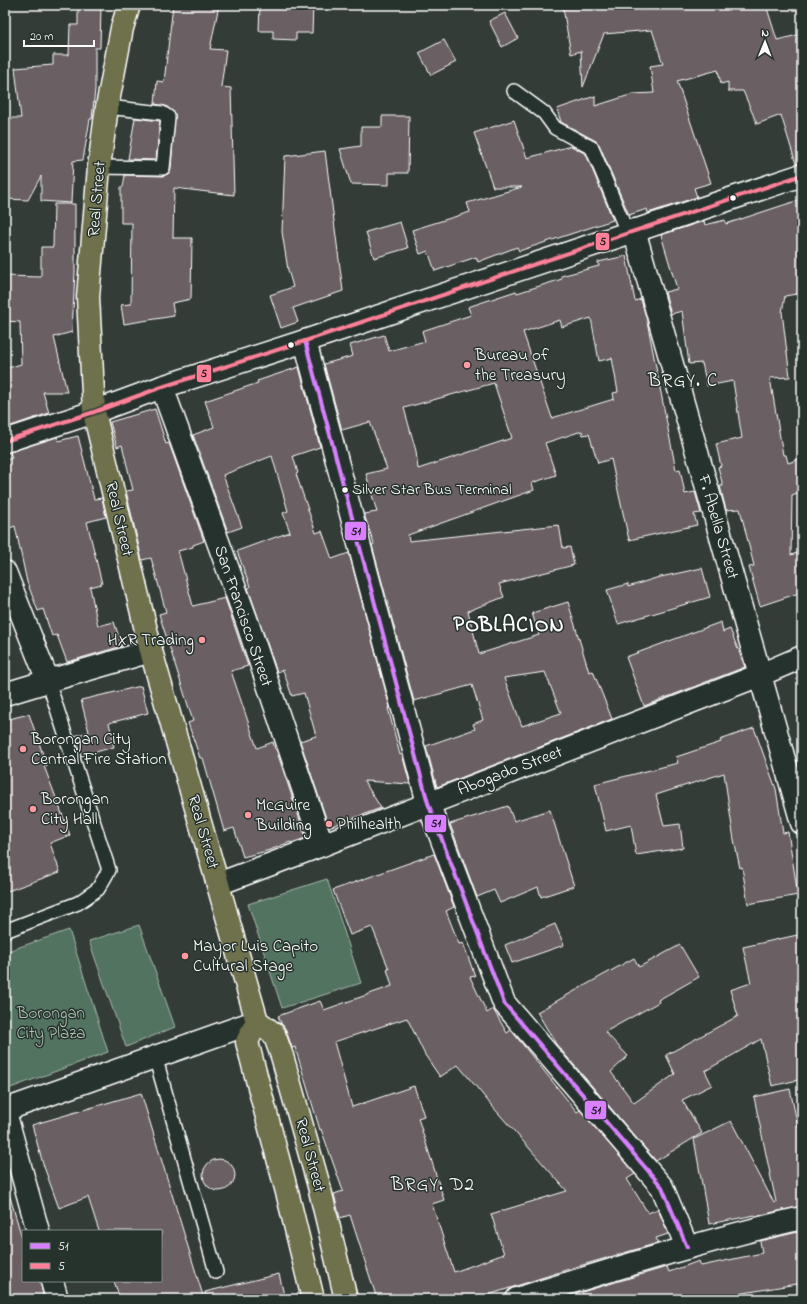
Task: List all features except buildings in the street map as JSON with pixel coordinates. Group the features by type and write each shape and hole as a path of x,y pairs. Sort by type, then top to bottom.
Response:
{"main road":[{"name":"Real Street","path":"129,5 122,28 107,107 88,297 94,412 151,651 257,1021 274,1034 282,1056 319,1186 346,1299"},
{"name":"Real Street","path":"257,1021 247,1042 288,1196 313,1299"},
{"path":"288,1196 319,1186"}],"street":[{"path":"5,441 94,412 162,387 305,341 802,175"},
{"name":"F. Abella Street","path":"631,231 802,823"},
{"path":"305,341 428,803 504,1004 662,1187 687,1247"},
{"name":"San Francisco Street","path":"162,387 246,618 322,845"},
{"path":"5,572 48,681"},
{"path":"5,694 151,651"},
{"name":"Abogado Street","path":"218,884 760,675 802,657"},
{"path":"38,1230 5,1111 155,1056 257,1021"},
{"path":"517,1299 687,1247 802,1218"},
{"path":"52,1282 57,1299"}],"lane":[{"path":"514,91 544,113 555,128 592,148 631,231"},
{"path":"100,167 163,168 168,117 162,113 107,107"},
{"path":"5,930 78,903 98,889 109,870 48,681"},
{"path":"155,1056 216,1272"}],"green space":[{"path":"327,879 361,983 282,1008 248,904"},
{"path":"139,925 175,1027 126,1047 89,941"},
{"name":"Borongan City Plaza","path":"69,930 108,1052 5,1090 5,952"}],"transit line":[{"name":"5","path":"5,441 94,412 162,387 305,341 802,175"},
{"name":"51","path":"305,341 428,803 504,1003 662,1187 687,1247"}],"place":[{"name":"Bureau of the Treasury","path":"467,365"},
{"name":"Silver Star Bus Terminal","path":"345,490"},
{"name":"HXR Trading","path":"202,640"},
{"name":"Borongan City Central Fire Station","path":"23,749"},
{"name":"Borongan City Hall","path":"33,809"},
{"name":"McGuire Building","path":"248,815"},
{"name":"Philhealth","path":"329,824"},
{"name":"Mayor Luis Capito Cultural Stage","path":"185,956"}],"district":[{"name":"BRGY. C","path":"683,381"},
{"name":"POBLACION","path":"509,626"},
{"name":"BRGY. D2","path":"433,1185"}]}
